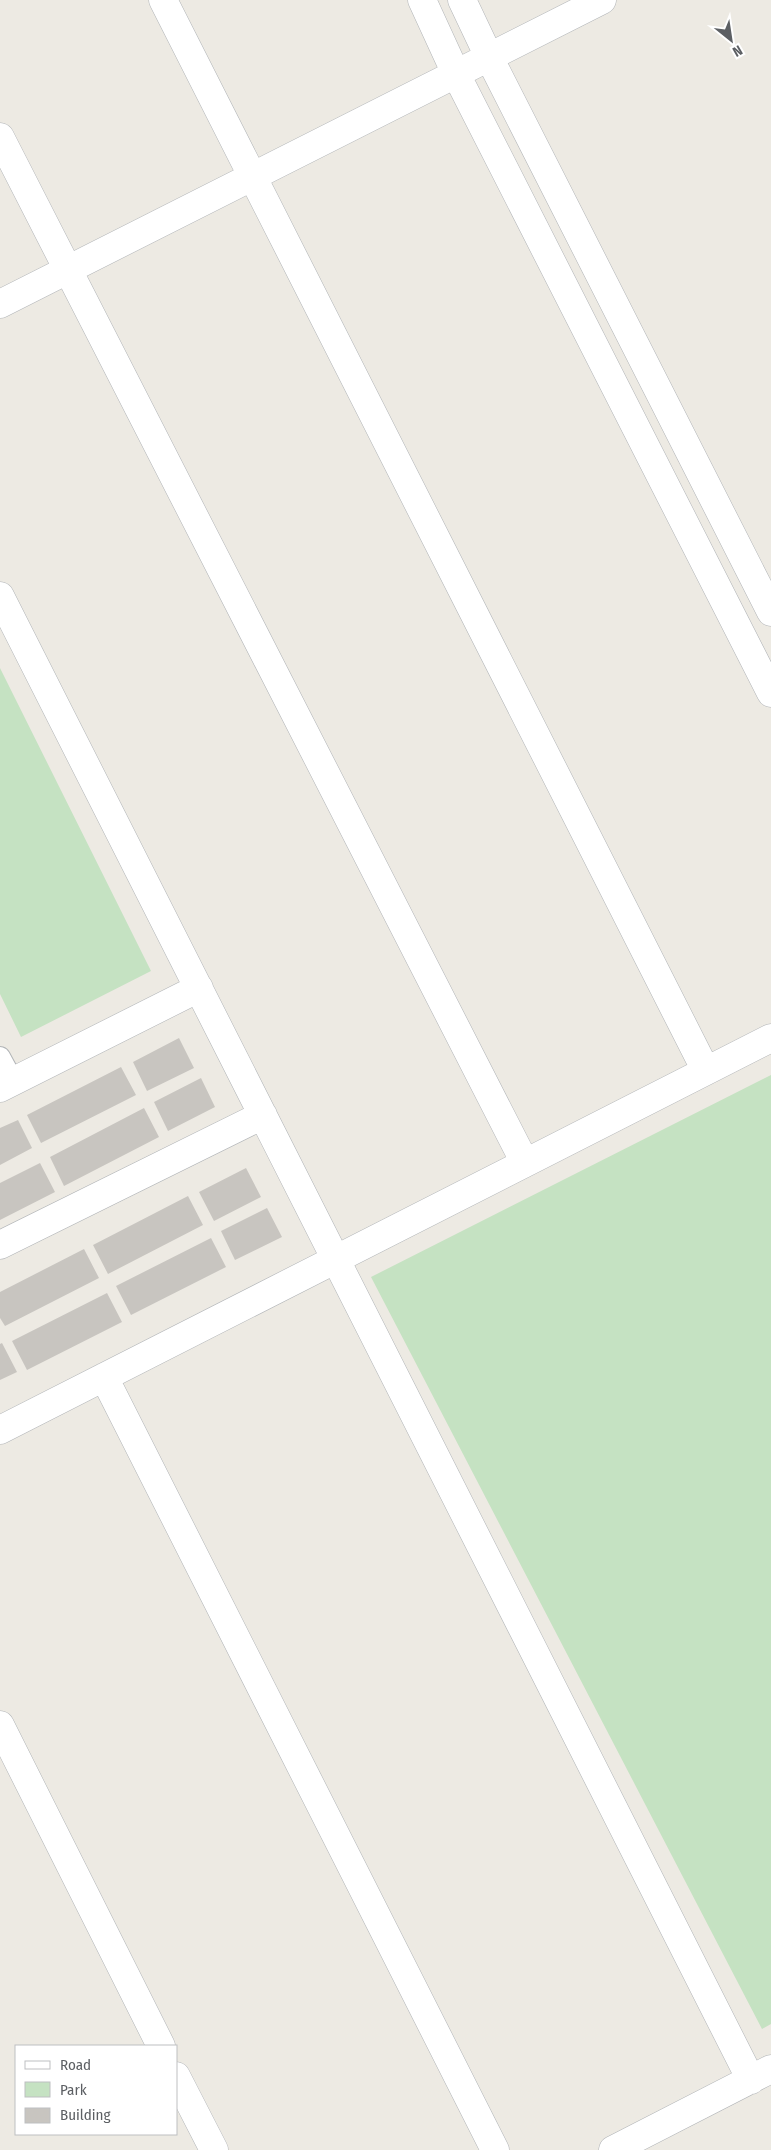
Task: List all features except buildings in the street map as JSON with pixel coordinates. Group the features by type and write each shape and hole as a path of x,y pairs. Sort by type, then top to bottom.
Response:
{"street":[{"path":"163,0 254,176 706,1071"},
{"path":"422,0 456,74 771,693"},
{"path":"462,0 489,57 771,612"},
{"path":"0,304 602,0"},
{"path":"0,137 525,1163"},
{"path":"0,596 336,1259 761,2075 613,2150"},
{"path":"6,1084 199,988"},
{"path":"0,1430 771,1038"},
{"path":"0,1245 263,1115"},
{"path":"104,1377 495,2150"},
{"path":"0,1725 161,2045"},
{"path":"178,2080 214,2150"}],"lane":[{"path":"0,1057 6,1084"}],"green space":[{"path":"0,668 151,971 21,1037 0,994"},
{"path":"771,1075 771,2024 762,2029 371,1277"}]}
